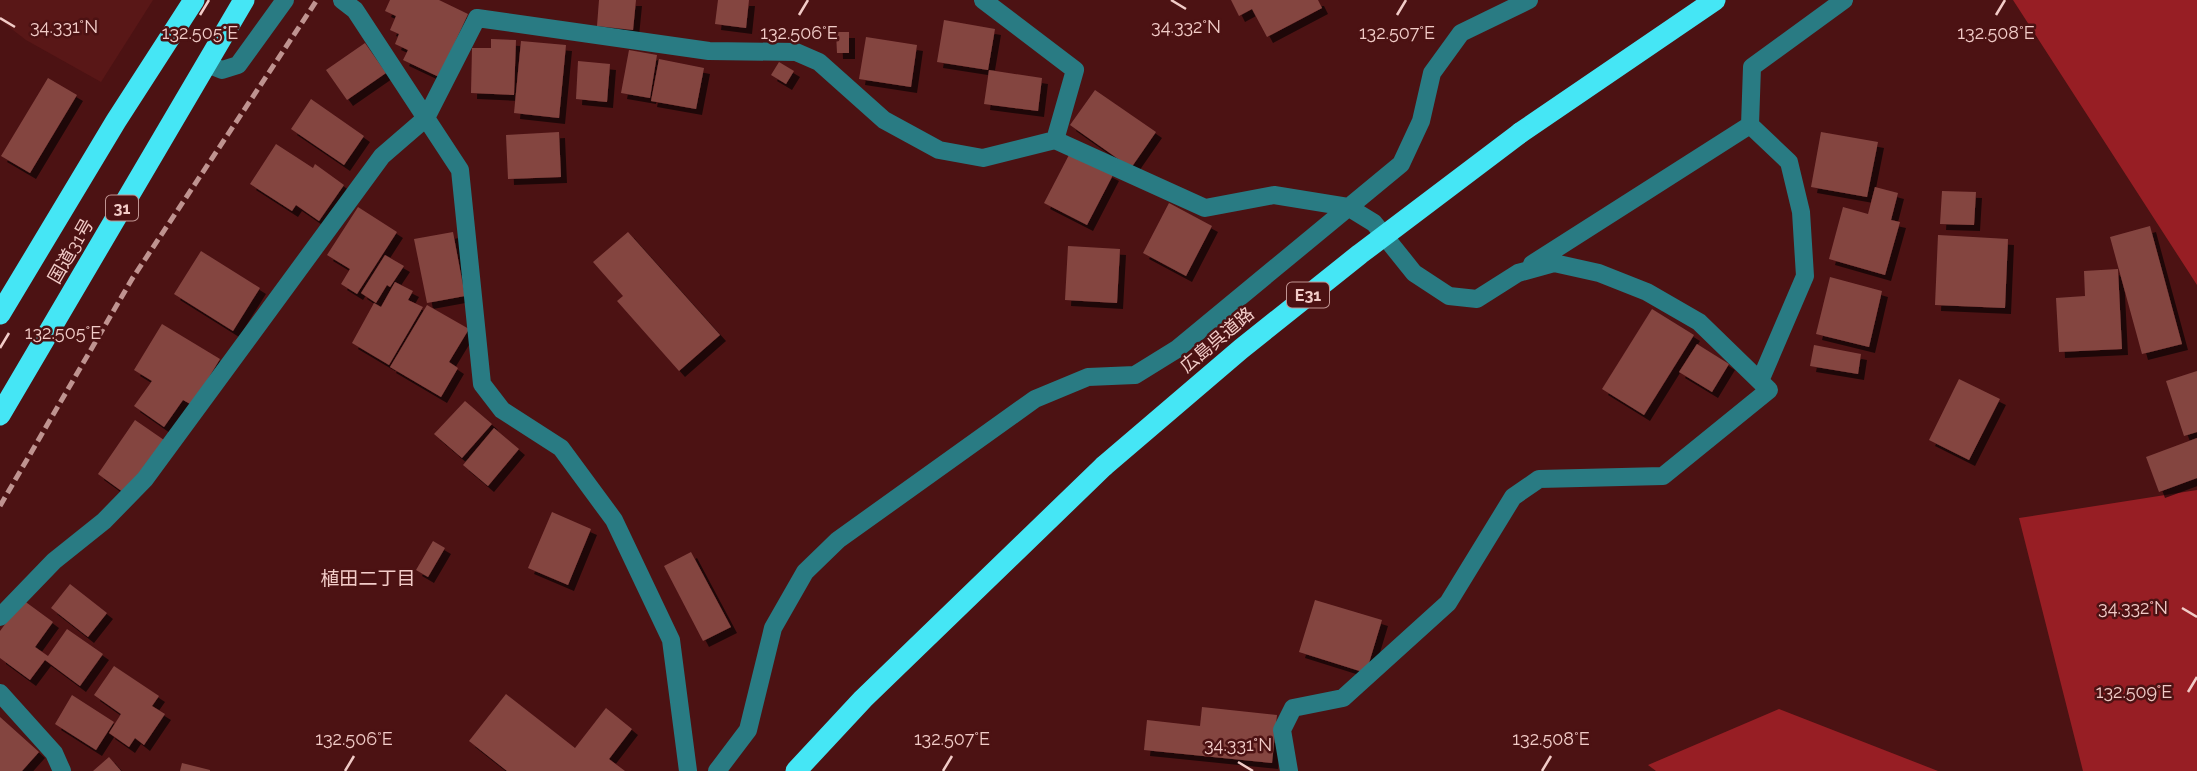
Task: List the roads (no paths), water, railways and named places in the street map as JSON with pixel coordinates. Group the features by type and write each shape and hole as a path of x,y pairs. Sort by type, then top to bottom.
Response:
{"highway":[{"name":"国道31号","path":"0,314 116,121 194,0"},
{"name":"国道31号","path":"0,415 244,0"},
{"name":"広島呉道路","path":"796,771 863,699 1104,466 1241,349 1360,254 1520,133 1715,0"}],"street":[{"path":"207,64 222,70 238,65 285,0"},
{"path":"342,0 355,10 460,170 482,384 502,410 561,448 614,520 671,640 688,771"},
{"path":"983,0 1075,70 1055,140"},
{"path":"717,771 748,730 774,628 804,572 838,540 1035,399 1088,377 1135,375 1177,349 1401,164 1421,121 1432,73 1461,33 1529,0"},
{"path":"1760,381 1805,276 1801,212 1788,162 1750,125 1752,67 1844,0"},
{"path":"0,617 54,561 104,521 145,479 382,156 426,118 477,18 709,51 796,52 819,62 884,120 939,150 983,158 1055,140 1205,208 1274,195 1348,207 1374,223 1414,273 1449,296 1477,299 1750,125"},
{"path":"1289,771 1282,730 1293,708 1343,698 1448,603 1513,497 1539,479 1663,475 1769,390 1699,322 1647,292 1599,273 1553,263 1518,273"},
{"path":"0,693 54,753 62,771"}],"railway":[{"path":"0,506 132,279 317,0"}],"district":[{"name":"植田二丁目","path":"368,578"}]}
